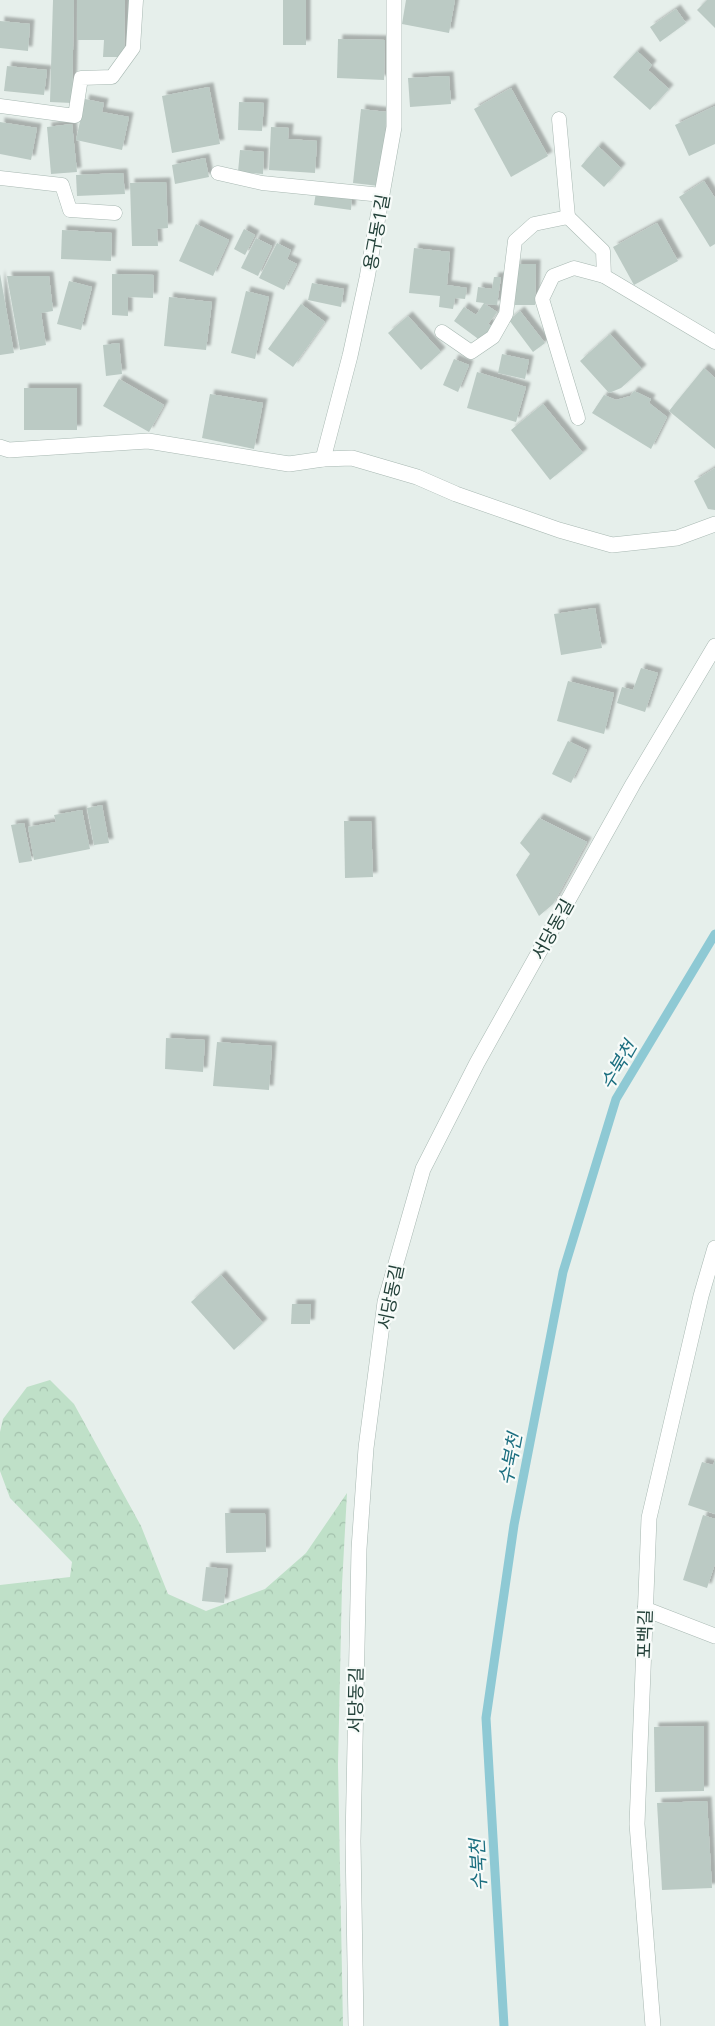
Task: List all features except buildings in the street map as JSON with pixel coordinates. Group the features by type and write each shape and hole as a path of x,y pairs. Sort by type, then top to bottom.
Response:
{"street":[{"name":"용구동1길","path":"323,459 350,356 394,127 394,0"},
{"path":"0,447 9,450 148,441 289,464 323,459 352,458 387,468 559,530 612,544 677,538 715,524"},
{"name":"서당동길","path":"356,2026 353,1841 359,1548 366,1448 385,1302 423,1169 477,1063 633,784 715,646"},
{"name":"포백길","path":"653,2026 636,1824 649,1518 701,1296 715,1248"},
{"path":"645,1609 715,1636"}],"lane":[{"path":"0,106 75,116 81,78 112,77 133,48 136,0"},
{"path":"559,119 568,218 603,250 604,276"},
{"path":"218,173 262,183 382,195"},
{"path":"0,178 62,185 70,210 115,214"},
{"path":"442,332 471,352 493,337 506,314 515,241 534,224 568,218"},
{"path":"578,418 542,299 553,276 574,268 604,276 715,342"}],"green space":[{"path":"50,1380 74,1404 141,1526 168,1594 206,1611 265,1589 306,1553 347,1493 342,1585 338,1764 343,2026 0,2026 0,1585 70,1577 72,1562 10,1498 0,1471 0,1432 3,1419 27,1387"}],"waterway":[{"name":"수북천","path":"504,2026 486,1718 514,1525 563,1272 616,1099 715,934"}]}
